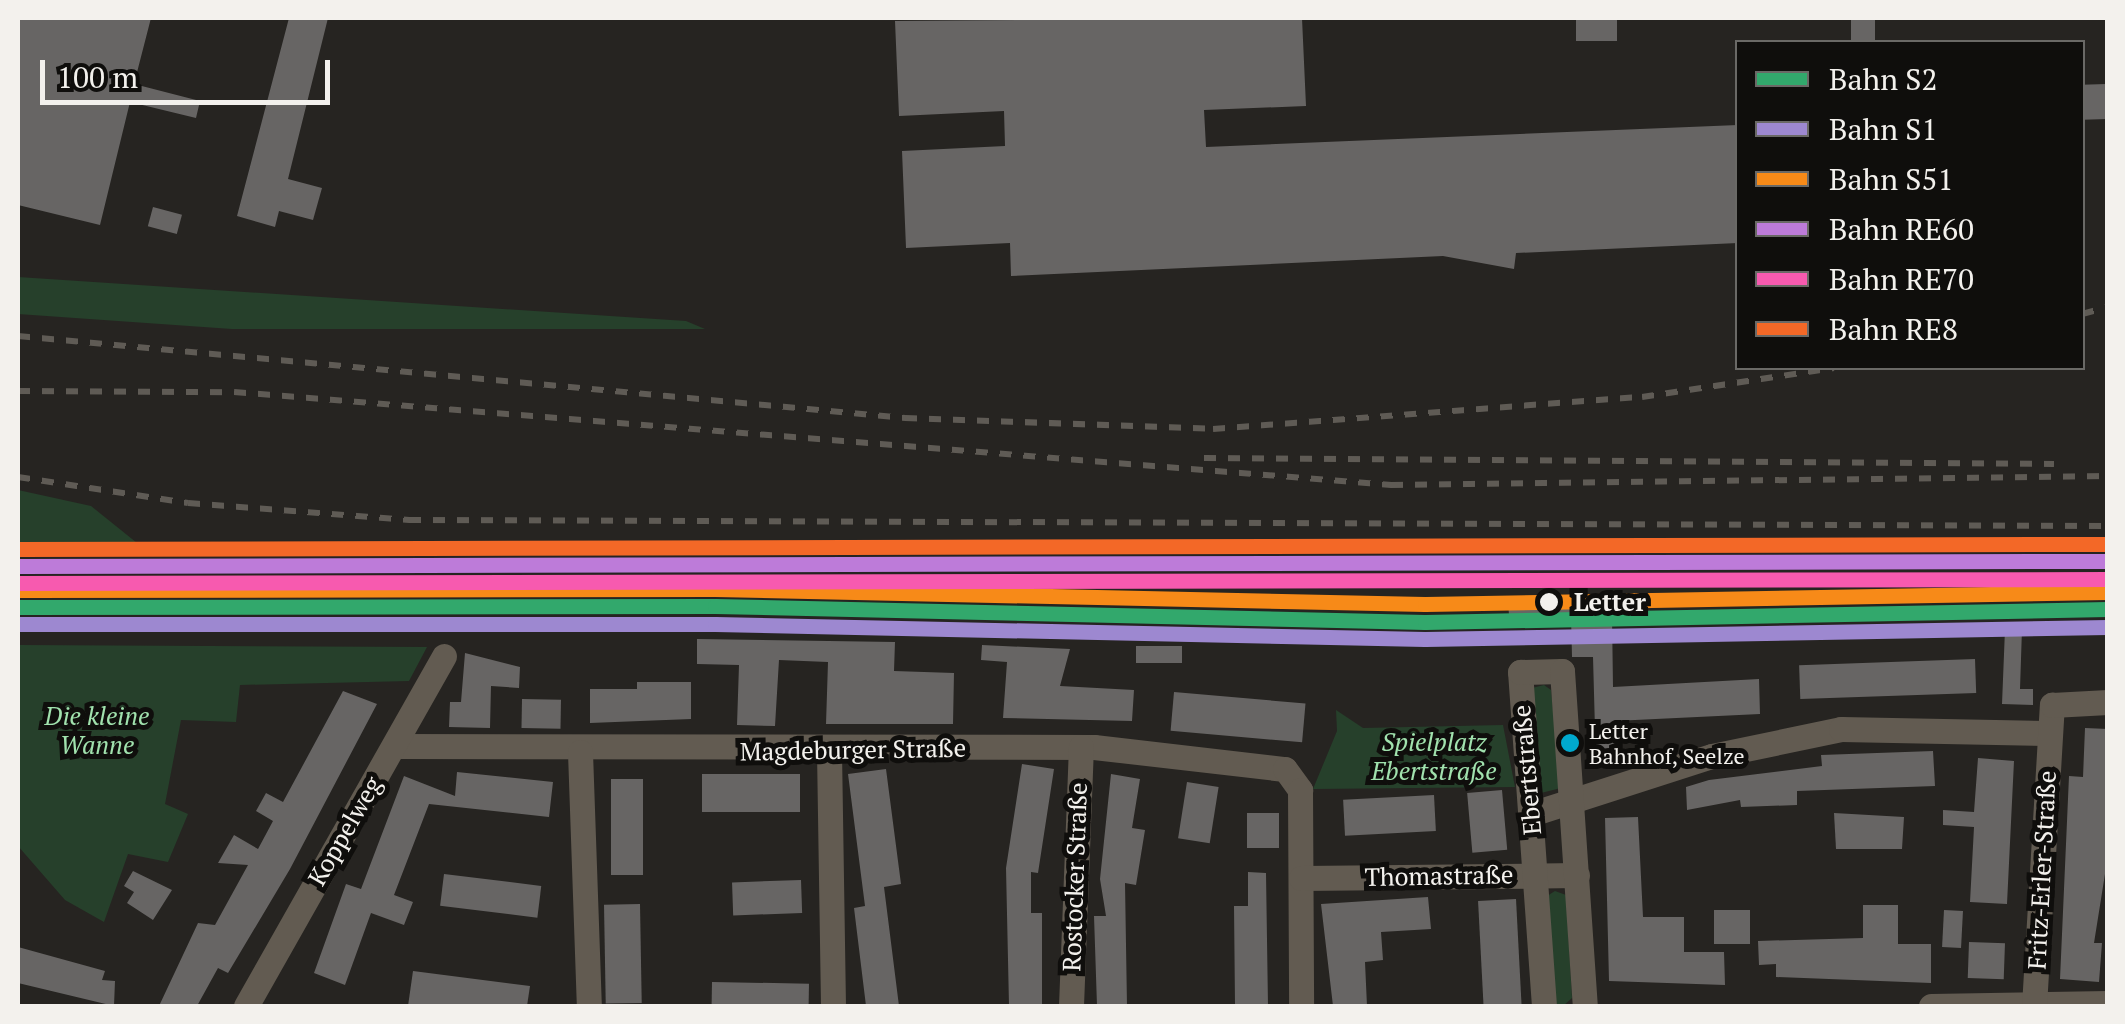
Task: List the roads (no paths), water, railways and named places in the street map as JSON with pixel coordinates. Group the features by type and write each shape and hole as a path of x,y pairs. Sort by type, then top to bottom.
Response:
{"street":[{"name":"Koppelweg","path":"246,1006 444,656"},
{"name":"Ebertstraße","path":"1544,1006 1520,672 1562,671 1568,684 1585,1006"},
{"path":"1531,814 1712,756 1841,729 2050,733 2058,701 2108,702"},
{"name":"Fritz-Erler-Straße","path":"2034,1005 2050,733"},
{"name":"Magdeburger Straße","path":"394,746 580,752 1081,747 1285,769 1300,790 1301,878"},
{"name":"Rostocker Straße","path":"1071,1006 1081,747"},
{"path":"829,751 833,1006"},
{"path":"580,752 588,1006"},
{"name":"Thomastraße","path":"1301,878 1577,875"},
{"path":"1301,878 1301,1006"},
{"path":"1931,1006 2108,1003"}],"railway":[{"path":"2085,313 2108,307"},
{"path":"18,336 905,418 1213,429 1642,397 1821,370"},
{"path":"18,391 234,392 1391,485 2108,476"},
{"path":"1204,458 2054,464"},
{"path":"18,477 188,503 409,520 2108,526"}],"rail line":[{"name":"RE8","path":"18,549 2108,544"},
{"name":"RE60","path":"18,566 2108,561"},
{"name":"RE70","path":"18,583 2108,579"},
{"name":"S51","path":"18,590 715,589 1425,604 2108,592"},
{"name":"S2","path":"18,607 715,606 1425,622 2108,609"},
{"name":"S1","path":"18,624 715,624 1425,639 2108,627"}],"place":[{"name":"Letter","path":"1549,602"},
{"name":"Letter Bahnhof, Seelze","path":"1570,743"}],"park label":[{"name":"Die kleine Wanne","path":"97,732"},
{"name":"Spielplatz Ebertstraße","path":"1434,758"}]}
